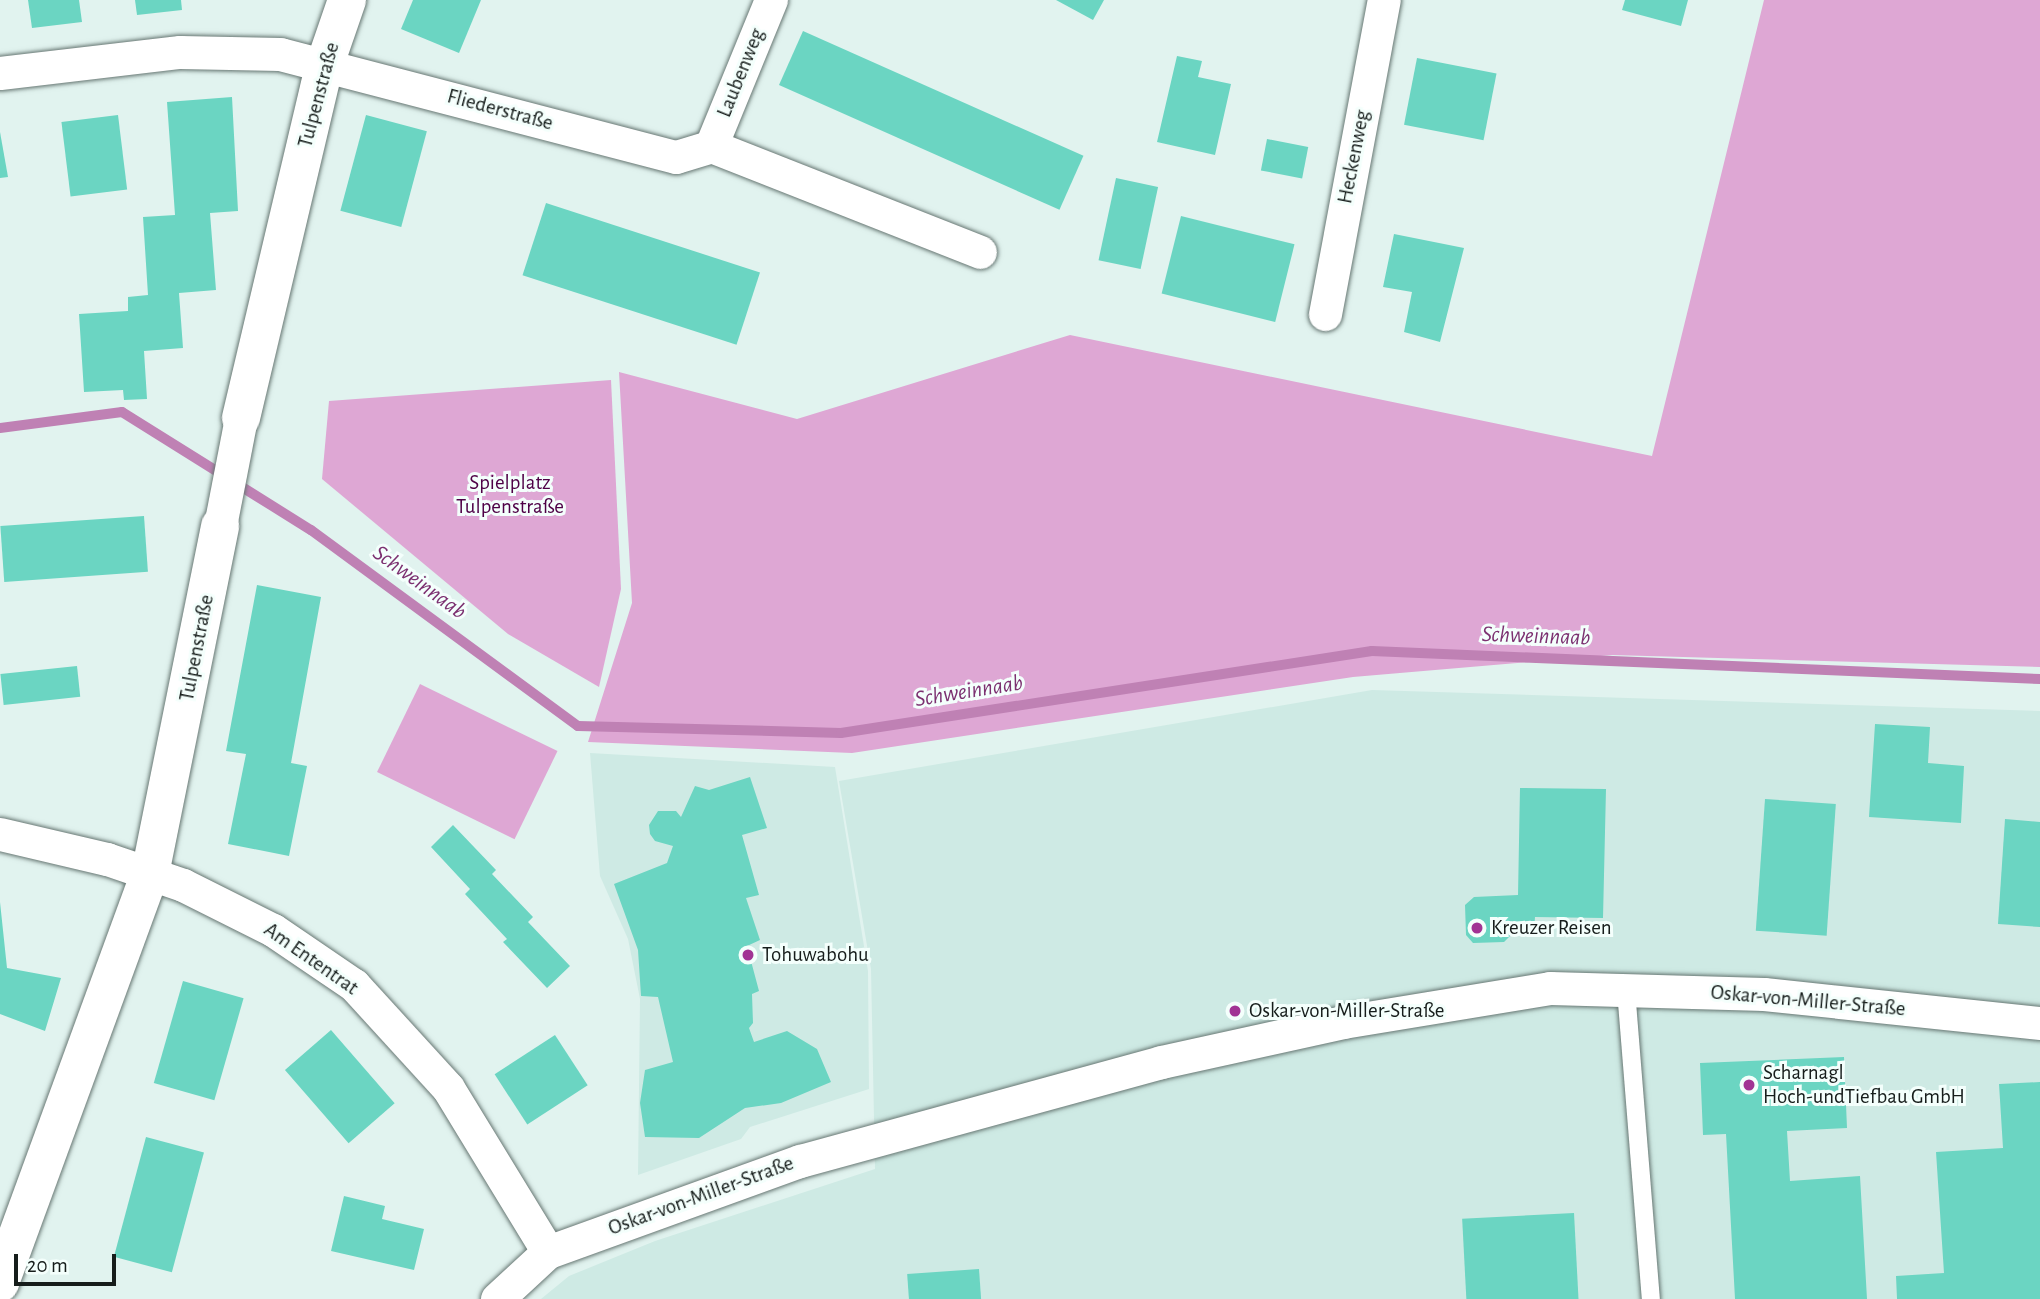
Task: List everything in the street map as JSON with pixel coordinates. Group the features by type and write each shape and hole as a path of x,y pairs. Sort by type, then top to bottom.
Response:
{"street":[{"name":"Tulpenstraße","path":"0,1283 149,874 241,418 325,64 347,0"},
{"name":"Laubenweg","path":"711,146 771,0"},
{"name":"Heckenweg","path":"1325,314 1384,0"},
{"name":"Fliederstraße","path":"0,73 180,52 280,54 676,157 711,146"},
{"path":"711,146 980,252"},
{"name":"Am Ententrat","path":"0,834 183,885 273,930 354,985 448,1088 548,1252"},
{"name":"Oskar-von-Miller-Straße","path":"497,1299 548,1252 800,1161 1161,1062 1343,1021 1550,988 1764,994 2040,1023"}],"lane":[{"path":"1626,990 1651,1299"}],"shaded area":[{"path":"1372,690 2040,711 2040,1299 541,1299 569,1276 655,1241 875,1169 871,969 839,781"},
{"name":"Tohuwabohu","path":"590,753 835,767 868,971 869,1089 750,1127 741,1139 638,1175 640,999 628,939 600,876"}],"green space":[{"path":"1764,0 2040,0 2040,667 1612,655 1353,677 852,753 588,742 632,603 619,372 797,419 1070,335 1652,456"},
{"name":"Spielplatz Tulpenstraße","path":"611,380 621,589 599,687 508,634 322,479 329,401"},
{"path":"420,684 558,751 515,839 377,772"}],"building":[{"path":"28,0 79,0 82,22 32,28"},
{"path":"135,0 181,0 182,10 137,15"},
{"path":"413,0 481,0 459,53 401,29"},
{"path":"1056,0 1104,0 1093,20"},
{"path":"1625,0 1688,0 1681,26 1622,10"},
{"path":"803,31 1083,156 1059,210 779,85"},
{"path":"1177,56 1202,61 1198,77 1231,84 1215,155 1157,142"},
{"path":"1417,58 1497,73 1484,140 1404,125"},
{"path":"232,97 238,211 210,213 216,290 179,293 183,348 144,351 147,399 124,400 123,390 84,392 79,314 128,311 128,297 148,295 143,217 175,215 167,102"},
{"path":"118,115 127,189 71,196 61,122"},
{"path":"366,115 427,131 401,227 340,211"},
{"path":"0,132 8,177 0,178"},
{"path":"1267,139 1308,147 1302,178 1261,170"},
{"path":"1116,178 1158,187 1141,269 1099,260"},
{"path":"546,203 760,273 737,345 523,275"},
{"path":"1181,216 1295,244 1275,322 1162,294"},
{"path":"1394,234 1464,248 1440,342 1404,332 1412,292 1383,287"},
{"path":"144,516 148,572 4,582 0,526"},
{"path":"257,585 321,597 291,763 307,766 289,856 228,844 246,754 226,751"},
{"path":"77,666 80,697 4,705 0,674"},
{"path":"1875,724 1930,727 1928,763 1964,766 1961,823 1869,817"},
{"path":"750,777 767,828 742,835 759,895 746,898 760,940 747,946 759,991 752,994 753,1023 749,1028 754,1042 787,1031 817,1049 831,1082 781,1103 745,1108 699,1138 645,1137 640,1103 645,1070 673,1062 658,997 641,996 638,950 614,884 667,863 673,846 655,841 650,834 649,825 658,811 676,811 681,817 695,786 709,790"},
{"path":"1520,788 1606,789 1603,918 1535,917 1534,932 1513,933 1504,942 1473,943 1466,935 1465,905 1474,897 1518,895"},
{"path":"1765,799 1836,804 1827,936 1756,931"},
{"path":"2005,819 2040,822 2040,927 1998,924"},
{"path":"453,825 496,870 492,874 533,917 528,922 570,966 547,988 503,942 507,939 465,894 470,889 431,847"},
{"path":"0,902 7,968 61,978 45,1031 0,1014"},
{"path":"183,981 244,998 214,1100 154,1083"},
{"path":"331,1030 395,1103 349,1143 285,1070"},
{"path":"555,1035 588,1085 527,1125 495,1074"},
{"path":"1844,1057 1847,1128 1787,1131 1790,1181 1860,1176 1867,1299 1735,1299 1726,1134 1703,1135 1700,1063"},
{"path":"2040,1082 2040,1299 1897,1299 1896,1276 1944,1273 1936,1152 2003,1148 1999,1084"},
{"path":"146,1137 204,1153 172,1272 114,1257"},
{"path":"344,1196 385,1206 382,1219 424,1229 414,1270 331,1251"},
{"path":"1574,1213 1579,1299 1466,1299 1462,1219"},
{"path":"979,1269 981,1299 909,1299 907,1274"}],"waterway":[{"name":"Schweinnaab","path":"0,428 122,412 311,530 578,726 841,733 1372,651 2040,679"}],"place":[{"name":"Kreuzer Reisen","path":"1477,928"},
{"name":"Tohuwabohu","path":"748,955"},
{"name":"Oskar-von-Miller-Straße","path":"1235,1011"},
{"name":"Scharnagl Hoch-undTiefbau GmbH","path":"1749,1085"}]}
